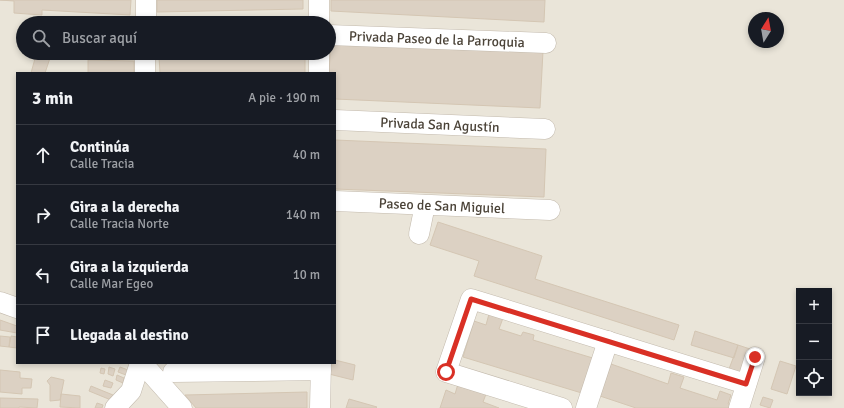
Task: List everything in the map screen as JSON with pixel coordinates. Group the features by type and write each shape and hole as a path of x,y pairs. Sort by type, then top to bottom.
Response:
{"street":[{"path":"146,0 146,16"},
{"path":"319,0 319,16"},
{"name":"Privada Paseo de la Parroquia","path":"336,35 546,43"},
{"path":"145,60 145,72"},
{"path":"319,60 319,72"},
{"name":"Privada San Agustín","path":"336,120 545,129"},
{"name":"Paseo de San Miguiel","path":"336,201 550,210"},
{"path":"418,234 425,205"},
{"path":"562,408 446,372 471,299 746,384"},
{"path":"0,302 16,308"},
{"path":"586,408 608,341"},
{"path":"739,408 755,357"},
{"path":"115,408 131,391 141,364"},
{"path":"142,364 173,395"},
{"path":"131,391 173,395 321,367 320,408"}],"shaded area":[{"path":"0,0 844,0 844,408 0,408"}],"building":[{"path":"0,0 131,0 130,15 42,10 42,15 14,13 14,1"},
{"path":"157,0 303,0 303,9 157,12"},
{"path":"331,0 545,0 544,22 331,11"},
{"path":"336,41 543,51 540,108 336,99 336,72 329,72 330,60 336,60"},
{"path":"35,60 49,60 45,72 31,72"},
{"path":"88,60 134,61 134,72 88,72"},
{"path":"159,60 305,60 305,72 160,72"},
{"path":"336,140 546,149 544,197 336,189"},
{"path":"438,222 542,256 535,279 679,325 674,340 474,276 479,261 430,245"},
{"path":"489,314 503,318 499,329 521,336 523,332 534,335 533,340 596,359 585,394 463,357 474,321 486,325"},
{"path":"0,320 16,326 16,333 0,330"},
{"path":"695,331 738,345 734,358 691,345"},
{"path":"0,336 10,337 9,347 0,346"},
{"path":"11,336 16,337 16,348 9,347"},
{"path":"738,345 750,349 741,374 729,369"},
{"path":"336,360 355,365 353,380 329,374 331,364 336,364"},
{"path":"780,361 796,366 787,394 771,389"},
{"path":"611,364 668,384 671,373 684,377 680,388 717,400 720,391 731,395 728,404 731,405 730,408 636,408 600,396"},
{"path":"109,367 115,369 113,376 108,374"},
{"path":"120,367 128,370 126,375 118,372"},
{"path":"101,368 105,369 104,374 100,373"},
{"path":"0,370 20,372 20,378 32,379 31,388 22,388 22,394 0,392"},
{"path":"117,375 124,378 123,383 116,380"},
{"path":"51,377 64,380 60,400 50,401 50,385 47,381"},
{"path":"105,380 113,383 111,388 103,386"},
{"path":"458,384 486,394 483,402 499,408 440,408 446,390 455,394"},
{"path":"91,386 113,395 111,400 89,391"},
{"path":"307,392 307,408 196,408 185,395"},
{"path":"61,394 80,396 80,408 60,407"},
{"path":"763,397 773,400 770,408 760,405"},
{"path":"0,398 38,399 37,408 0,408"},
{"path":"349,399 377,407 346,408"},
{"path":"97,403 103,405 102,408 95,408"}],"route":[{"path":"446,372 471,299 746,384 755,357"}]}
